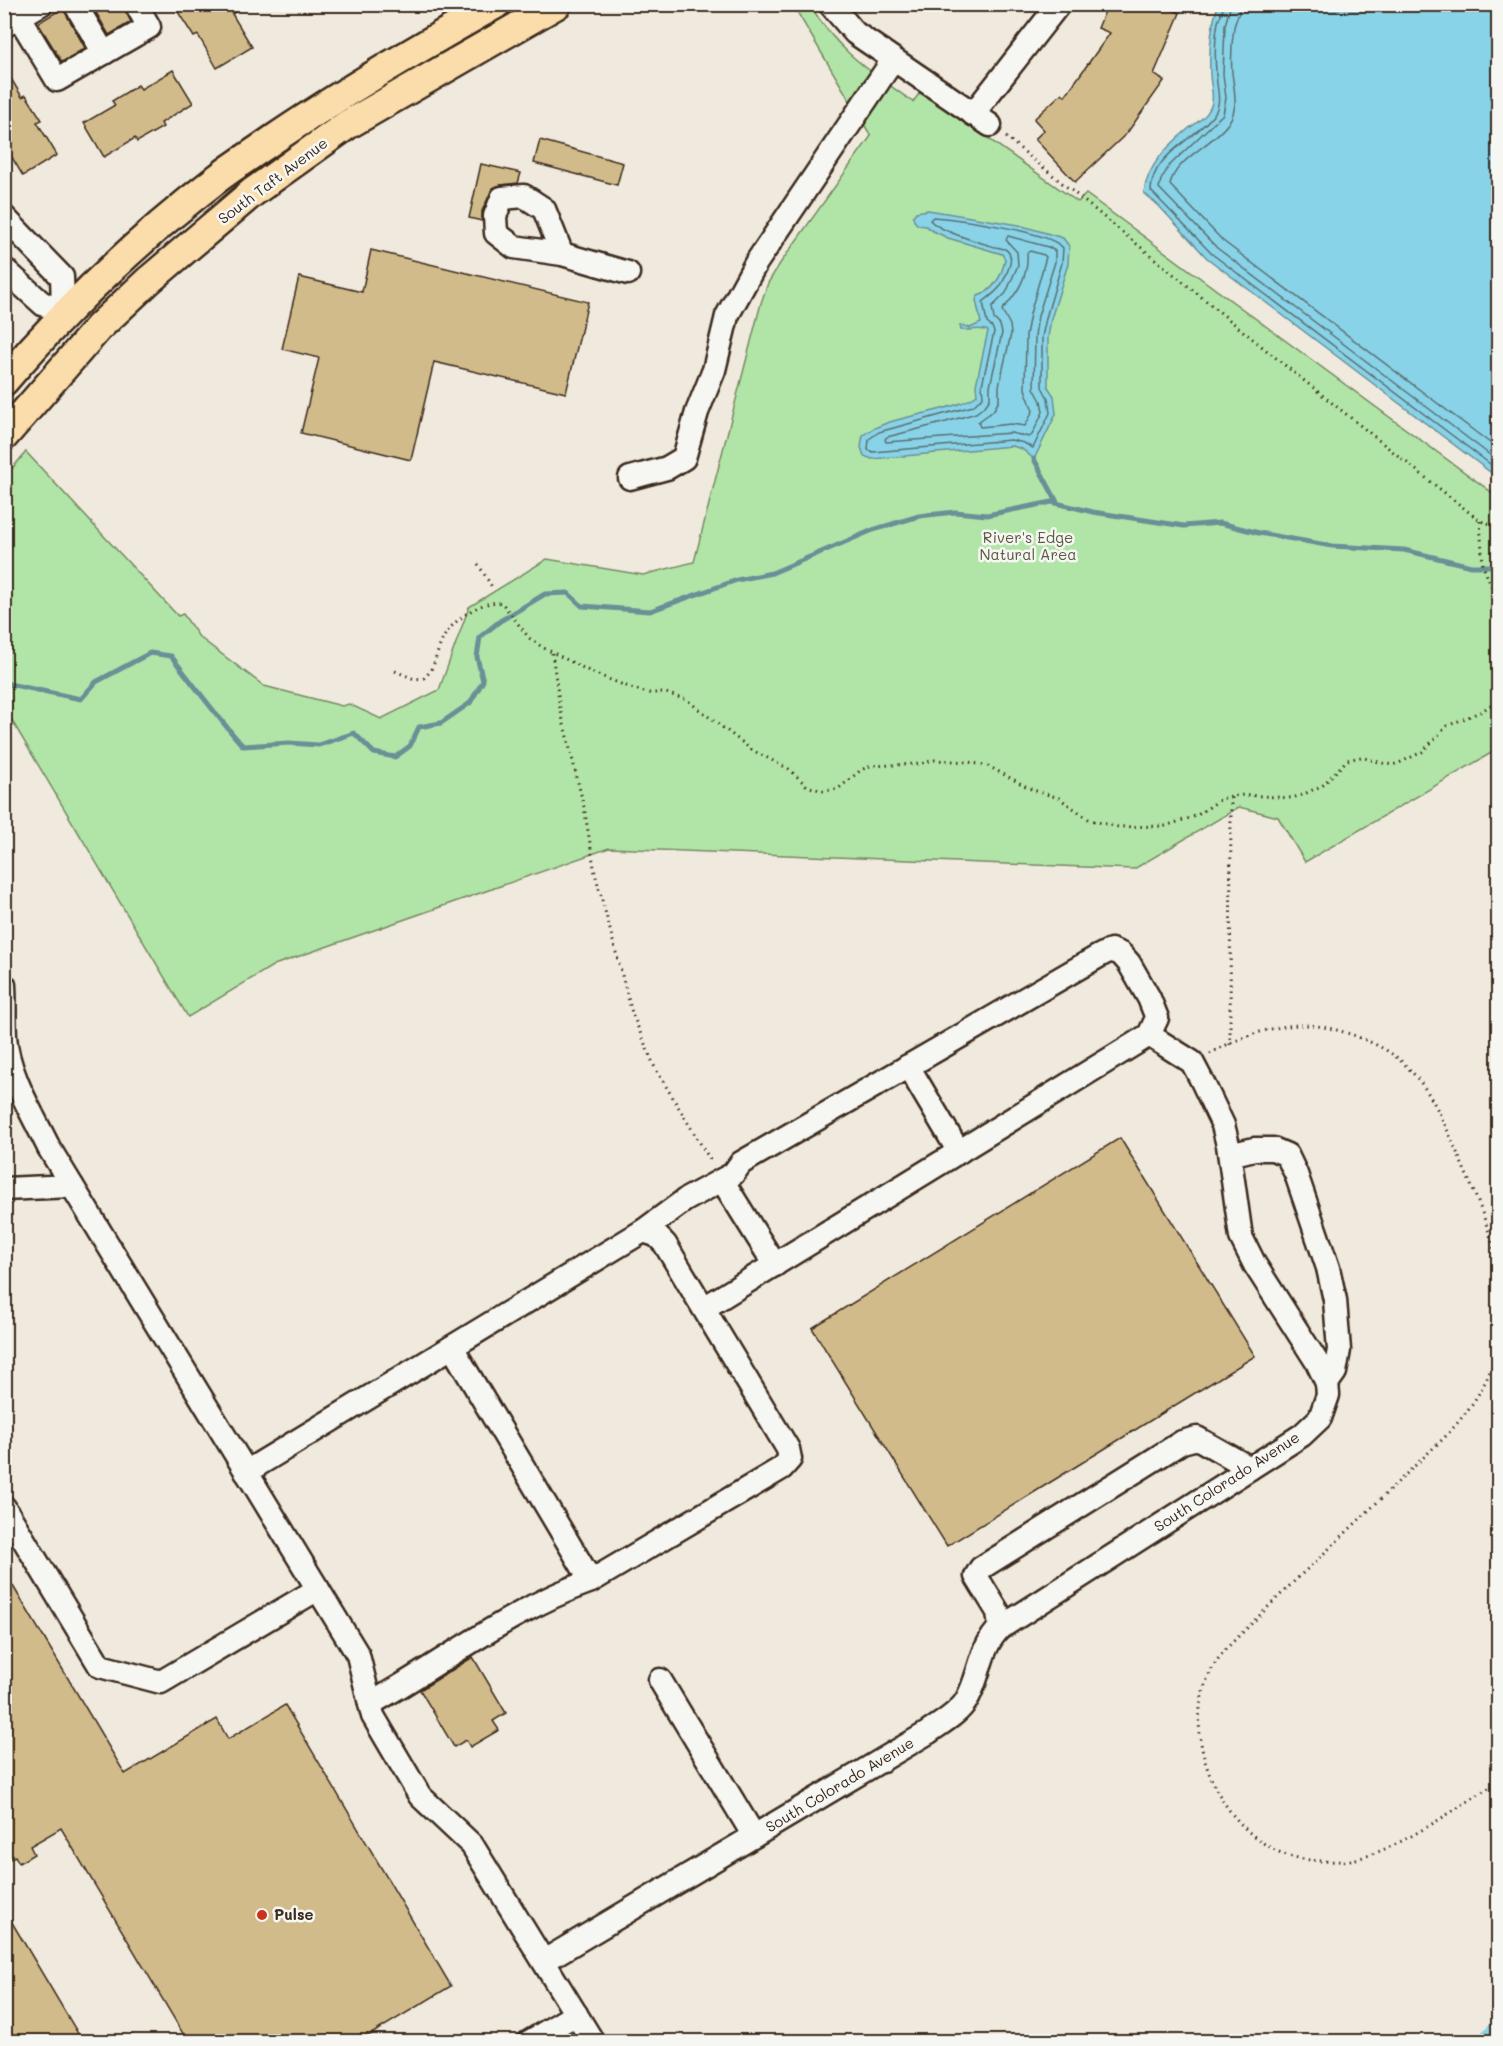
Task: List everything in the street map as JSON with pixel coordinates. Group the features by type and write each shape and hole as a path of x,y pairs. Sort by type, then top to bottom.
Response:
{"main road":[{"name":"South Taft Avenue","path":"4,381 67,307 156,228 220,176 315,111 496,4"},
{"name":"South Taft Avenue","path":"4,436 99,327 148,281 254,192 347,125 557,4"},
{"path":"4,408 64,343 67,307 106,300 155,255 190,246"}],"street":[{"path":"40,4 12,22 57,80 149,27 136,4"},
{"path":"75,4 104,53"},
{"path":"830,4 855,33 982,119 1059,4"},
{"path":"630,478 667,468 684,458 697,412 714,370 727,316 756,263 893,60"},
{"path":"4,217 62,277 67,307 44,305 4,269"},
{"path":"562,254 628,273"},
{"path":"246,1472 643,1231 685,1200 733,1174 741,1163 1111,950 1121,954 1149,998 1157,1018 1149,1035 704,1308"},
{"path":"4,985 5,1038 11,1062 21,1090 49,1148 358,1655 373,1716 420,1796 471,1845 592,2042"},
{"path":"1149,1035 1192,1062 1222,1125 1230,1155 1241,1238 1317,1362 1327,1383"},
{"path":"908,1066 959,1152"},
{"name":"South Colorado Avenue","path":"544,1961 929,1732 965,1703 975,1683 987,1644 1000,1628 1302,1435 1320,1418 1328,1395 1327,1383 1335,1372 1339,1350 1335,1300 1328,1269 1296,1174 1287,1155 1273,1149 1254,1149 1230,1155"},
{"path":"722,1180 775,1265"},
{"path":"4,1190 72,1186"},
{"path":"370,1704 523,1611 567,1589 591,1581 782,1468 790,1459 788,1449 665,1244 656,1235 643,1231"},
{"path":"452,1347 591,1581"},
{"path":"1000,1628 998,1612 976,1576 981,1568 1182,1442 1197,1438 1250,1468"},
{"path":"4,1507 100,1666 162,1682 318,1589"},
{"path":"660,1680 754,1836"},
{"path":"530,2042 576,2014"}],"path":[{"path":"982,119 1480,521 1498,526"},
{"path":"1480,521 1483,566 1498,602"},
{"path":"478,564 492,587"},
{"path":"395,671 412,678 423,679 432,669 440,644 453,625 483,604 502,603 529,638 552,652 593,673 631,688 647,693 666,693 687,700 752,750 789,769 807,786 822,791 838,789 861,770 870,766 951,760 988,766 1034,790 1059,798 1090,820 1118,827 1165,826 1196,816 1221,799 1231,796 1292,798 1316,790 1347,760 1361,758 1392,765 1399,763 1422,752 1447,726 1482,711 1498,700"},
{"path":"552,652 560,708 584,807 595,873 632,1013 656,1068 722,1180"},
{"path":"1230,1044 1231,796"},
{"path":"1192,1062 1260,1033 1302,1025 1344,1033 1393,1054 1423,1086 1448,1130 1481,1208 1498,1268"},
{"path":"1498,1343 1493,1367 1468,1412 1453,1429 1282,1593 1222,1654 1212,1668 1205,1686 1200,1722 1203,1750 1214,1783 1240,1825 1257,1840 1277,1852 1296,1857 1342,1861 1365,1857 1398,1843 1498,1782"}],"green space":[{"name":"River's Edge Natural Area","path":"793,5 810,5 832,36 856,60 913,102 921,91 1078,202 1086,194 1498,497 1498,749 1305,862 1278,817 1239,807 1134,869 609,848 274,965 188,1017 5,709 4,478 26,452 178,616 183,614 199,637 264,686 342,706 349,704 381,719 439,690 469,607 547,559 643,575 694,562 768,283 871,136"}],"water":[{"path":"1218,5 1498,5 1498,478 1207,258 1144,193 1149,174 1166,149 1202,118 1211,106 1210,48"},
{"path":"928,210 1019,225 1063,238 1069,246 1068,264 1051,319 1048,338 1048,387 1054,396 1056,414 1034,459 1022,449 1012,446 872,459 864,456 861,447 863,435 873,429 962,403 977,395 976,385 988,331 961,330 960,325 970,328 981,323 976,300 997,282 1005,259 1002,254 948,238 926,226 918,225 913,216 916,212"}],"building":[{"path":"91,4 122,4 131,22 109,35"},
{"path":"180,4 248,4 232,14 252,47 217,68 198,35 194,37 178,12 183,9"},
{"path":"1108,4 1159,4 1180,13 1154,74 1164,81 1127,133 1075,182 1035,139 1044,130 1034,119 1062,93 1065,96 1110,33 1098,28"},
{"path":"63,8 85,48 62,62 38,23"},
{"path":"4,67 22,97 26,95 42,120 37,122 57,155 23,176 4,144"},
{"path":"173,70 193,103 161,123 163,127 137,142 135,138 104,157 84,123 115,105 112,101 138,85 141,89"},
{"path":"540,140 623,163 617,185 534,163"},
{"path":"481,164 521,173 518,183 493,188 482,211 482,221 469,218"},
{"path":"371,250 588,302 566,393 434,362 411,460 301,433 319,358 282,349 299,277 362,292"},
{"path":"1120,1138 1255,1356 947,1546 812,1328"},
{"path":"4,1571 125,1774 217,1719 228,1739 285,1705 451,1986 358,2042 188,2042 61,1828 30,1846 34,1854 19,1863 15,1856 4,1862"},
{"path":"473,1657 506,1713 493,1721 499,1730 470,1747 466,1740 454,1747 420,1690"},
{"path":"4,1909 83,2042 4,2042"}],"waterway":[{"path":"1034,459 1057,502"},
{"path":"4,683 81,699 96,682 150,653 171,656 243,746 289,743 319,745 354,733 374,753 395,757 410,746 419,727 441,723 470,703 483,681 477,657 480,637 500,621 545,594 568,593 582,606 650,611 737,580 772,573 873,530 919,516 955,512 987,515 1052,502 1093,512 1184,526 1220,523 1259,533 1332,546 1404,550 1471,566 1498,566"},
{"path":"1485,2042 1498,2028"}],"place":[{"name":"Pulse","path":"262,1915"}]}
